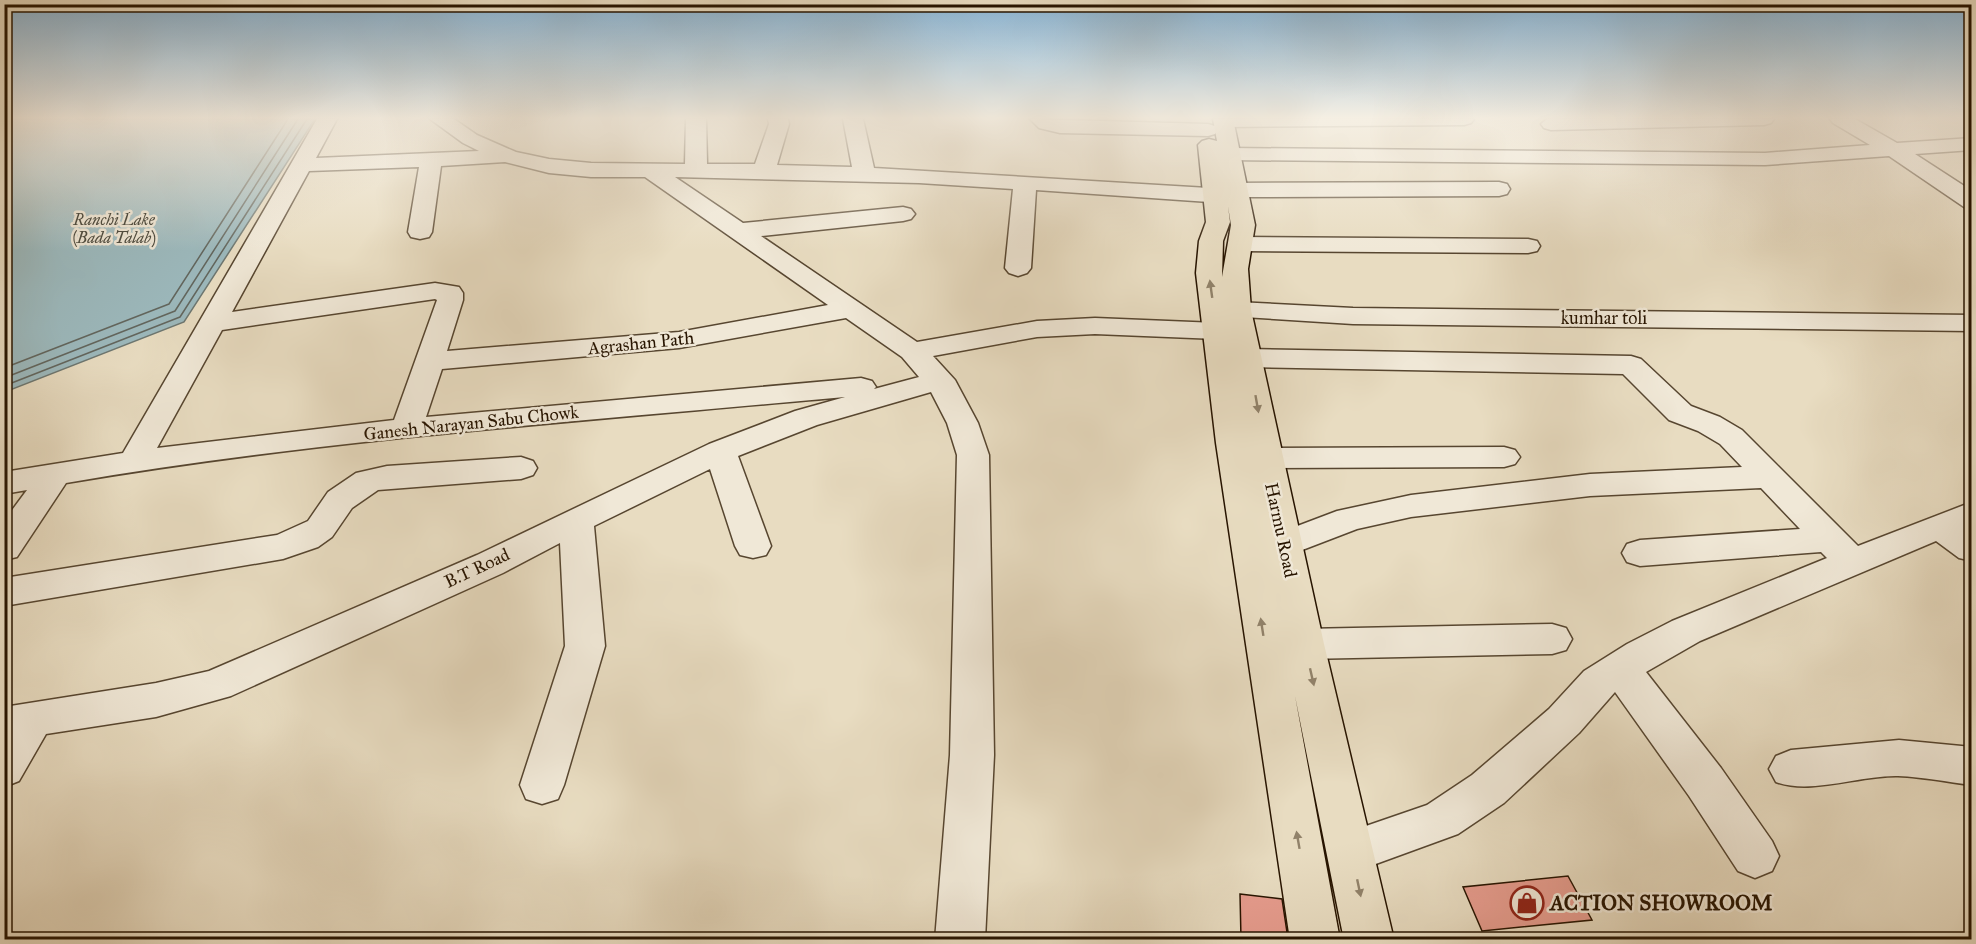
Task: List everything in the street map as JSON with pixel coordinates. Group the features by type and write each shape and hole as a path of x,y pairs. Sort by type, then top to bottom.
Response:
{"main road":[{"name":"Harmu Road","path":"1224,163 1229,194 1243,225 1242,244 1235,269 1227,321 1232,443 1315,939"},
{"name":"Harmu Road","path":"1229,194 1211,241 1209,273 1227,321 1248,358 1304,644 1369,939"}],"street":[{"path":"134,460 301,165 352,163"},
{"path":"420,232 431,163"},
{"path":"536,163 591,170 864,174 1229,194 1499,189"},
{"path":"696,163 696,170"},
{"path":"764,171 767,163"},
{"path":"862,163 864,174"},
{"path":"1913,163 1971,202"},
{"path":"650,170 912,351 940,380 964,422 974,455 972,755 960,939"},
{"path":"1018,267 1025,183"},
{"path":"738,231 903,214"},
{"path":"1242,244 1528,246"},
{"path":"212,323 435,291 450,293 450,300 407,428"},
{"name":"Agrashan Path","path":"429,361 661,342 850,309"},
{"name":"kumhar toli","path":"912,351 1037,329 1353,316 1967,326"},
{"path":"1248,358 1631,365 1671,407 1719,429 1841,550"},
{"name":"Ganesh Narayan Sabu Chowk","path":"4,483 134,460 407,428 940,380"},
{"name":"B.T Road","path":"18,722 156,700 217,685 490,564 720,451 806,418 940,380"},
{"path":"720,451 753,546"},
{"path":"1266,458 1504,457"},
{"path":"4,592 283,547 320,529 340,500 368,481 387,477 521,468"},
{"path":"4,548 55,475"},
{"path":"1284,545 1348,519 1411,506 1590,484 1769,477"},
{"path":"542,785 585,646 576,520"},
{"path":"1351,852 1442,820 1488,789 1564,721 1598,682 1686,631 1841,550 1955,520 1971,549"},
{"path":"1640,553 1841,550"},
{"path":"1304,644 1432,644 1552,639"},
{"path":"1620,668 1705,782 1755,856"},
{"path":"4,768 18,722"},
{"path":"1791,769 1871,759 1899,758 1971,766"}],"water":[{"name":"Ranchi Lake (Bada Talab)","path":"5,163 287,163 184,322 5,392"}],"building":[{"name":"ACTION SHOWROOM","path":"1568,876 1592,920 1482,931 1463,887"},
{"path":"1240,894 1282,899 1288,939 1241,939"}],"place":[{"name":"ACTION SHOWROOM","path":"1527,903"}]}
